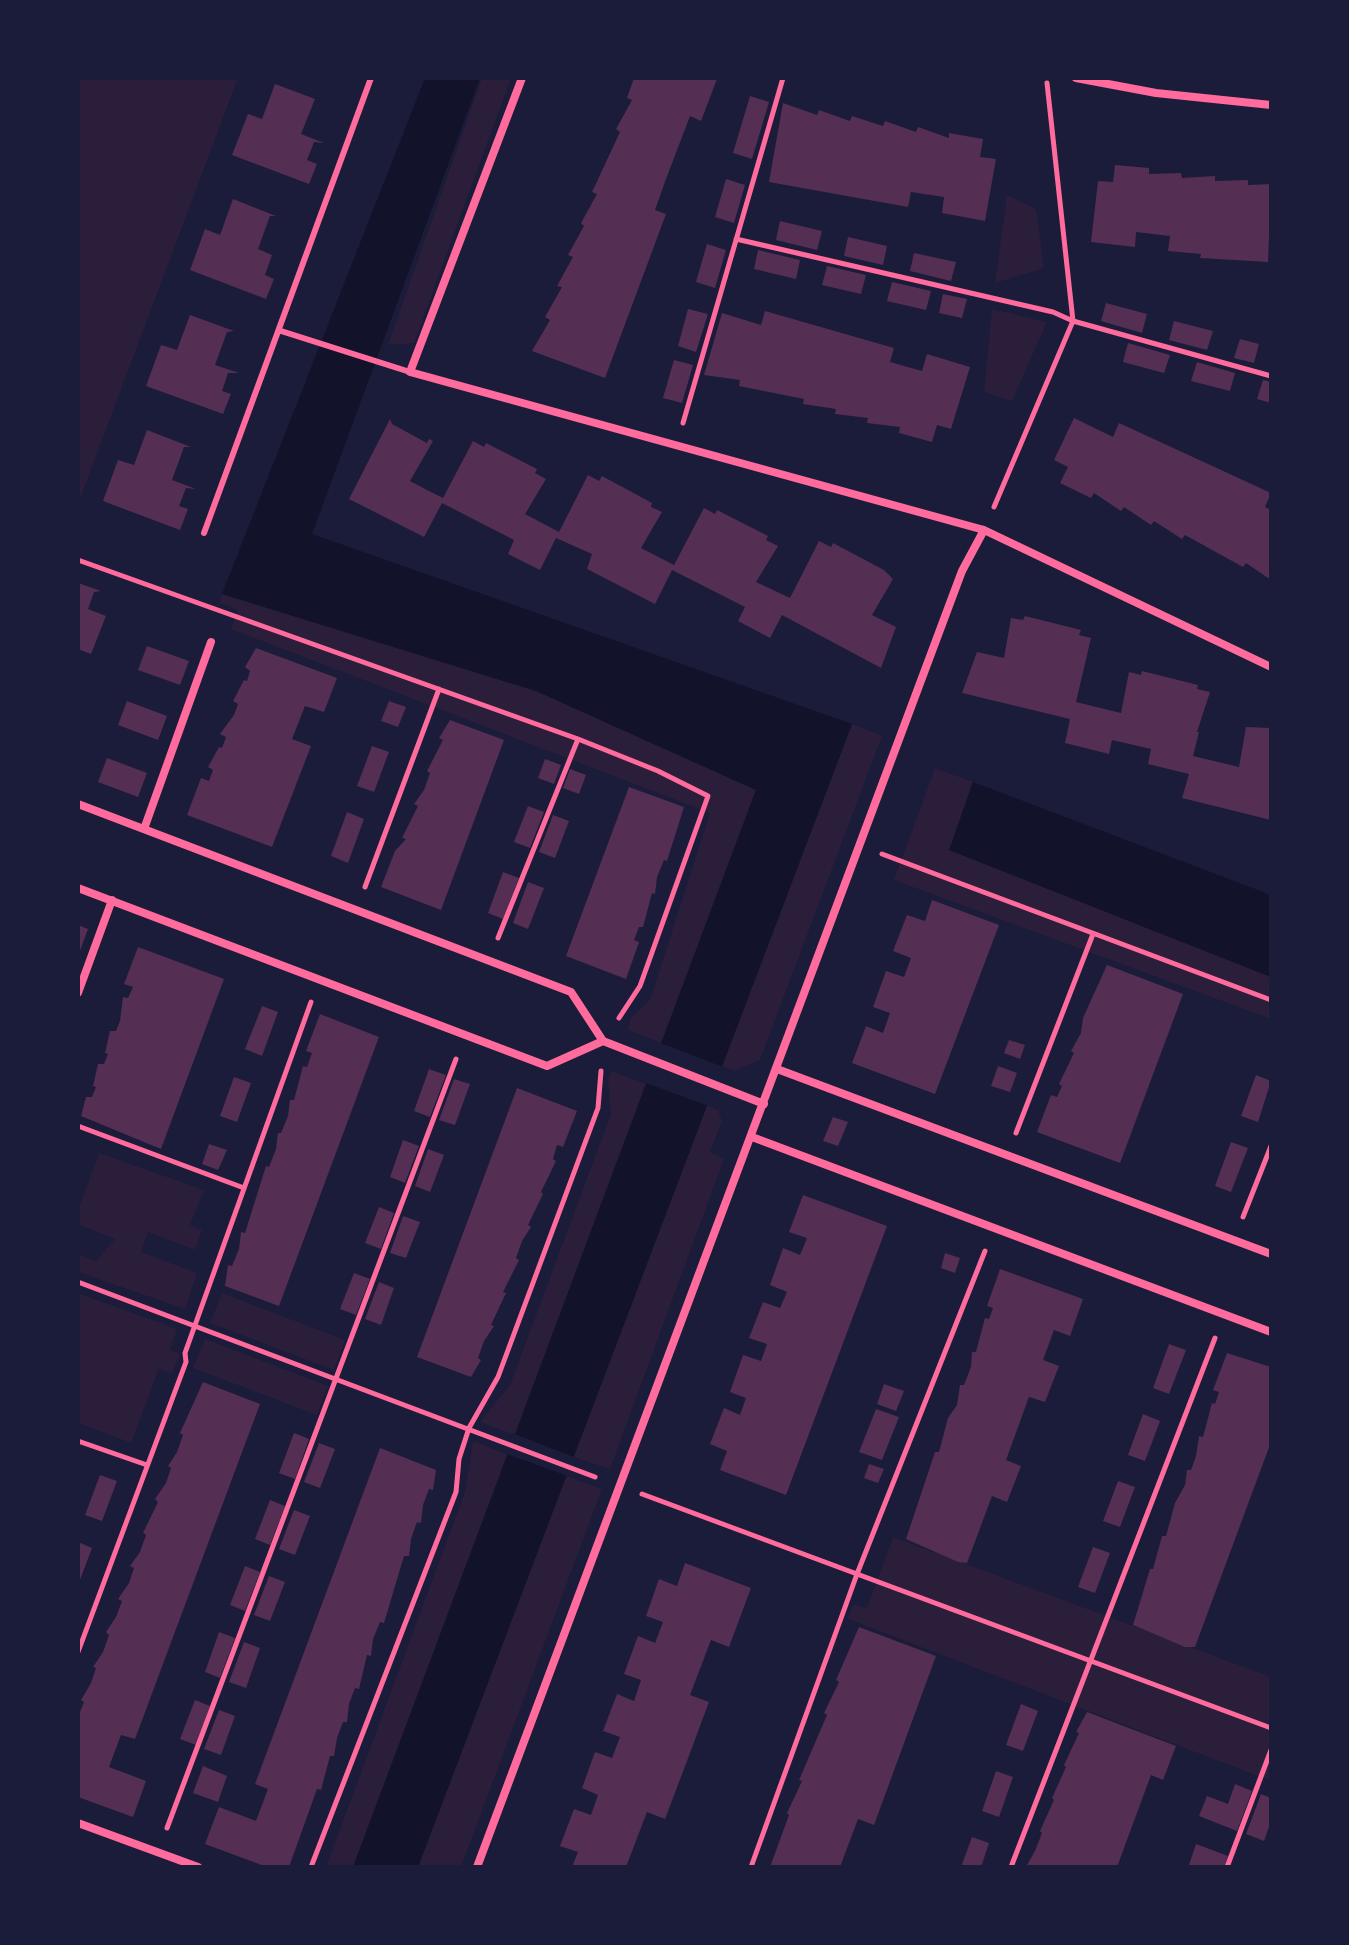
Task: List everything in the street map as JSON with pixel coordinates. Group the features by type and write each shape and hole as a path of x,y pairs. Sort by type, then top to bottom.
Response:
{"street":[{"path":"522,78 410,372 984,530 1271,667"},
{"path":"1076,78 1156,93 1271,105"},
{"path":"477,1867 862,847 962,571 984,530"},
{"path":"144,829 211,642"},
{"path":"78,804 571,992 603,1041 764,1104"},
{"path":"78,888 467,1032 547,1066 603,1041"},
{"path":"78,993 112,900"},
{"path":"777,1069 1271,1254"},
{"path":"752,1137 1271,1332"},
{"path":"78,1823 198,1867"}],"lane":[{"path":"204,533 281,331 371,78"},
{"path":"281,331 410,372"}],"path":[{"path":"676,447 783,78"},
{"path":"984,530 1073,321 1047,78"},
{"path":"736,239 1053,312 1073,321 1271,376"},
{"path":"78,560 578,739 658,771 708,796 640,986 603,1041 598,1108 498,1377 469,1428 459,1459 456,1492 311,1867"},
{"path":"356,910 439,689"},
{"path":"490,960 578,739"},
{"path":"862,847 1271,1000"},
{"path":"1007,1157 1093,934"},
{"path":"78,1652 186,1362 185,1353 319,977"},
{"path":"158,1852 467,1032"},
{"path":"78,1126 244,1188"},
{"path":"1234,1241 1271,1146"},
{"path":"751,1867 857,1574 994,1228"},
{"path":"78,1282 603,1479"},
{"path":"1011,1867 1224,1314"},
{"path":"78,1441 147,1465"},
{"path":"620,1486 1271,1728"},
{"path":"1227,1867 1271,1750"}],"shaded area":[{"path":"78,78 238,78 78,504"},
{"path":"425,78 480,78 312,534 852,724 418,1867 353,1867 756,790 536,691 222,594"},
{"path":"482,78 511,78 414,343 388,345"},
{"path":"1007,195 1036,209 1044,268 995,283"},
{"path":"992,309 1047,322 1012,401 984,392"},
{"path":"222,594 536,691 756,790 661,1043 628,1030 631,1018 650,1000 710,813 231,629 238,610 220,603"},
{"path":"852,724 882,736 760,1060 734,1071 722,1066"},
{"path":"935,768 973,782 950,850 1271,977 1271,1019 894,880"},
{"path":"973,782 1271,895 1271,977 949,850"},
{"path":"611,1071 646,1084 515,1435 480,1422 510,1385 611,1114 608,1081"},
{"path":"707,1105 718,1110 722,1121 710,1152 724,1159 610,1469 573,1457"},
{"path":"99,1153 204,1190 190,1225 202,1230 195,1250 148,1232 141,1252 197,1273 185,1309 78,1272 78,1254 96,1261 115,1239 78,1224 78,1210"},
{"path":"78,1293 177,1329 170,1350 180,1354 172,1373 159,1369 131,1443 78,1423"},
{"path":"222,1293 345,1340 334,1370 210,1323"},
{"path":"205,1339 328,1386 317,1415 193,1368"},
{"path":"473,1441 508,1455 353,1867 326,1867 465,1492"},
{"path":"566,1476 602,1489 461,1867 418,1867"},
{"path":"893,1537 1271,1677 1271,1781 848,1619 853,1604 867,1608"}],"pier":[{"path":"658,1042 726,1068 711,1107 643,1082"},
{"path":"512,1433 577,1458 570,1477 504,1453"}],"building":[{"path":"634,78 717,79 701,121 690,116 666,179 655,210 666,214 605,378 532,351 550,320 545,317 562,287 557,286 573,257 568,255 597,194 592,192 620,132 616,129 632,100 627,98"},
{"path":"275,84 315,99 301,134 324,143 314,142 307,160 317,164 309,184 232,155 248,114 262,119"},
{"path":"750,96 769,102 752,159 733,153"},
{"path":"783,103 817,115 819,110 850,121 852,116 883,126 885,121 916,132 918,127 949,138 949,133 983,139 980,157 996,159 985,221 942,213 944,197 911,192 908,207 769,182"},
{"path":"1115,165 1149,168 1149,174 1181,173 1182,178 1215,176 1215,181 1248,180 1248,185 1271,184 1268,262 1200,258 1201,254 1168,251 1170,236 1136,232 1135,247 1091,242 1098,181 1113,182"},
{"path":"726,179 745,185 734,223 715,217"},
{"path":"233,199 276,216 270,216 258,249 272,255 265,275 274,279 266,299 190,270 205,229 220,235"},
{"path":"780,221 822,231 817,250 776,240"},
{"path":"848,237 887,246 883,265 844,256"},
{"path":"707,244 726,250 715,288 696,282"},
{"path":"758,250 800,260 796,279 754,269"},
{"path":"914,253 956,262 951,281 910,271"},
{"path":"827,266 866,275 861,294 822,285"},
{"path":"892,282 931,291 926,310 887,301"},
{"path":"943,294 967,299 962,318 939,313"},
{"path":"1106,303 1147,314 1142,333 1101,321"},
{"path":"688,309 708,314 696,352 678,346"},
{"path":"765,311 894,348 890,362 922,371 927,354 970,367 951,429 937,425 932,442 899,433 900,427 867,423 868,418 835,414 836,409 803,404 804,399 739,386 740,380 704,375 722,313 761,325"},
{"path":"190,315 234,331 227,332 215,365 239,373 228,373 222,391 231,394 223,414 146,386 161,345 177,350"},
{"path":"1174,321 1213,331 1207,350 1169,340"},
{"path":"1240,339 1259,344 1254,363 1234,358"},
{"path":"1128,343 1170,355 1164,373 1123,362"},
{"path":"674,360 693,365 682,403 663,398"},
{"path":"1197,362 1235,373 1230,391 1191,381"},
{"path":"1263,380 1271,382 1271,403 1257,399"},
{"path":"1074,418 1113,437 1119,423 1271,493 1265,507 1271,510 1271,580 1246,563 1243,567 1185,535 1182,539 1154,521 1151,525 1124,507 1121,511 1094,493 1091,498 1060,483 1068,467 1054,460"},
{"path":"390,419 392,424 427,443 429,439 433,441 410,481 443,498 473,441 484,447 486,443 537,469 535,473 546,479 525,514 559,532 588,475 599,481 602,476 652,503 651,507 662,512 641,548 674,565 704,508 715,514 717,510 768,536 766,540 778,546 756,582 790,598 819,541 831,547 833,543 884,570 893,579 872,615 896,627 881,668 782,615 770,638 738,621 745,607 672,570 655,604 587,569 592,554 556,538 540,570 508,554 514,540 442,503 424,537 349,499"},
{"path":"147,430 191,447 184,447 172,480 196,489 186,488 179,506 188,509 180,530 103,501 118,460 134,465"},
{"path":"78,583 101,591 94,592 88,609 106,616 91,654 78,649"},
{"path":"1025,616 1081,630 1079,635 1091,638 1076,702 1121,713 1129,672 1141,675 1142,671 1198,685 1197,689 1210,692 1193,756 1239,767 1246,727 1271,728 1271,820 1182,798 1189,774 1148,764 1151,749 1112,740 1109,754 1065,743 1070,719 962,693 977,652 1004,658 1011,618 1023,620"},
{"path":"147,646 189,661 180,685 138,670"},
{"path":"256,648 337,678 324,712 305,706 292,739 311,746 272,847 187,815 201,778 209,781 213,770 208,767 219,747 222,748 226,737 220,734 234,715 238,704 233,701 244,680 247,681 250,671 245,667"},
{"path":"127,701 167,716 158,740 118,725"},
{"path":"389,701 406,707 398,727 381,721"},
{"path":"450,720 504,740 441,910 381,887 395,851 406,839 402,838 418,806 414,804 424,790 430,773 427,771 443,740 439,738"},
{"path":"372,746 389,752 374,792 357,786"},
{"path":"107,758 147,773 138,797 98,782"},
{"path":"545,759 561,765 554,784 538,778"},
{"path":"570,769 586,775 579,794 563,788"},
{"path":"629,787 684,807 667,861 664,860 657,877 655,894 652,893 643,927 639,927 634,940 639,942 626,979 566,956"},
{"path":"528,806 544,812 530,848 514,842"},
{"path":"347,812 364,819 348,863 331,856"},
{"path":"553,815 569,821 555,858 539,852"},
{"path":"503,872 519,878 503,919 488,913"},
{"path":"528,882 544,888 528,929 513,923"},
{"path":"932,900 999,925 935,1094 852,1063 866,1026 883,1033 890,1013 873,1007 886,971 904,977 911,958 893,951 907,915 925,921"},
{"path":"78,925 88,929 78,956"},
{"path":"138,947 224,979 161,1149 81,1116 86,1097 92,1097 96,1087 93,1086 98,1064 104,1064 108,1054 105,1053 110,1031 116,1031 120,1021 123,997 128,998 133,987 124,984"},
{"path":"1107,965 1183,994 1120,1163 1037,1132 1051,1095 1057,1097 1062,1086 1059,1084 1074,1053 1071,1051 1081,1033 1083,1018"},
{"path":"262,1006 278,1012 262,1056 245,1049"},
{"path":"320,1014 379,1037 279,1306 225,1286 228,1265 232,1266 239,1249 241,1232 245,1233 266,1166 269,1167 276,1149 278,1133 281,1133 288,1116 290,1100 294,1100 303,1066 307,1067 312,1053 306,1051"},
{"path":"1009,1040 1025,1045 1020,1059 1004,1053"},
{"path":"998,1066 1017,1073 1010,1092 991,1086"},
{"path":"429,1069 446,1075 430,1117 414,1111"},
{"path":"1256,1075 1271,1081 1258,1122 1241,1116"},
{"path":"234,1077 251,1083 237,1122 220,1116"},
{"path":"454,1079 470,1084 455,1125 439,1120"},
{"path":"517,1088 577,1111 563,1147 557,1145 553,1159 556,1161 528,1225 531,1227 522,1241 516,1258 519,1260 491,1325 494,1326 484,1341 478,1358 481,1360 471,1377 417,1357"},
{"path":"833,1117 848,1122 838,1146 823,1141"},
{"path":"403,1140 419,1146 405,1183 390,1177"},
{"path":"1231,1142 1248,1148 1231,1192 1215,1186"},
{"path":"209,1144 227,1150 218,1170 202,1164"},
{"path":"428,1149 444,1155 430,1192 415,1186"},
{"path":"803,1195 887,1226 786,1495 720,1470 727,1451 710,1444 724,1408 740,1415 746,1398 730,1392 743,1355 761,1361 767,1344 749,1338 763,1302 780,1308 787,1292 770,1285 783,1248 800,1255 807,1238 789,1232"},
{"path":"379,1207 394,1213 381,1249 365,1243"},
{"path":"403,1216 420,1222 406,1258 390,1253"},
{"path":"945,1253 960,1258 955,1273 941,1268"},
{"path":"1000,1269 1083,1299 1070,1336 1054,1330 1043,1360 1059,1366 1045,1402 1029,1397 1006,1460 1021,1466 1007,1502 992,1496 967,1563 958,1562 906,1539 935,1452 939,1452 948,1418 957,1405 960,1385 964,1385 971,1367 972,1352 976,1352 985,1318 989,1319 993,1308 987,1306"},
{"path":"354,1273 370,1279 356,1315 340,1309"},
{"path":"379,1282 394,1288 381,1325 365,1319"},
{"path":"1169,1344 1186,1350 1169,1394 1153,1388"},
{"path":"1227,1353 1271,1367 1271,1442 1195,1647 1185,1647 1133,1625 1162,1536 1166,1536 1175,1503 1185,1485 1187,1470 1191,1470 1196,1456 1199,1436 1203,1437 1212,1403 1215,1404 1219,1392 1213,1390"},
{"path":"203,1382 260,1404 135,1739 121,1735 109,1767 146,1781 133,1817 78,1797 78,1717 84,1702 81,1700 96,1668 93,1667 109,1635 106,1632 122,1601 118,1599 129,1583 134,1568 130,1566 140,1552 146,1535 143,1533 158,1502 155,1499 166,1483 171,1468 168,1466 183,1435 180,1433"},
{"path":"884,1384 904,1391 896,1411 877,1404"},
{"path":"876,1409 899,1417 882,1460 859,1452"},
{"path":"1143,1414 1160,1421 1145,1461 1128,1455"},
{"path":"294,1433 309,1439 295,1479 279,1473"},
{"path":"319,1443 335,1449 320,1488 304,1482"},
{"path":"380,1448 436,1470 433,1490 429,1489 421,1523 417,1522 411,1539 409,1556 404,1556 384,1623 380,1622 373,1639 371,1656 367,1655 359,1689 355,1688 349,1704 347,1722 343,1722 334,1756 330,1756 321,1790 317,1789 289,1867 267,1867 205,1844 219,1807 256,1821 268,1789 255,1784"},
{"path":"869,1464 884,1469 878,1483 864,1478"},
{"path":"100,1475 117,1481 102,1521 85,1515"},
{"path":"1118,1481 1135,1487 1120,1527 1103,1521"},
{"path":"270,1500 285,1506 270,1545 255,1539"},
{"path":"294,1510 310,1516 295,1555 279,1549"},
{"path":"78,1542 92,1548 78,1585"},
{"path":"1093,1547 1110,1553 1095,1593 1078,1587"},
{"path":"685,1563 751,1588 729,1647 711,1640 690,1695 709,1702 665,1819 647,1812 626,1867 572,1867 578,1852 560,1846 574,1809 591,1815 598,1795 582,1788 595,1752 612,1758 620,1737 603,1731 617,1694 634,1701 641,1680 624,1674 638,1636 655,1643 663,1622 646,1616 659,1579 677,1586"},
{"path":"245,1566 260,1572 245,1611 230,1605"},
{"path":"269,1576 285,1582 270,1621 254,1615"},
{"path":"859,1627 936,1656 874,1825 858,1819 840,1867 770,1867 789,1815 787,1813 802,1781 799,1780 839,1682 836,1680"},
{"path":"219,1632 235,1638 220,1678 205,1672"},
{"path":"244,1642 260,1648 246,1688 229,1682"},
{"path":"195,1700 210,1706 196,1745 180,1739"},
{"path":"1021,1704 1038,1711 1023,1751 1006,1745"},
{"path":"219,1710 235,1716 221,1755 204,1749"},
{"path":"1087,1712 1176,1746 1163,1780 1151,1775 1117,1867 1030,1867 1027,1865 1079,1733 1076,1732"},
{"path":"203,1766 227,1776 218,1802 193,1793"},
{"path":"996,1771 1013,1777 999,1817 982,1811"},
{"path":"1235,1784 1252,1791 1237,1831 1199,1816 1207,1796 1228,1804"},
{"path":"1261,1794 1271,1798 1271,1821 1264,1841 1246,1834"},
{"path":"972,1837 989,1843 982,1864 980,1867 961,1867"},
{"path":"1196,1844 1228,1856 1224,1867 1189,1865"}]}
